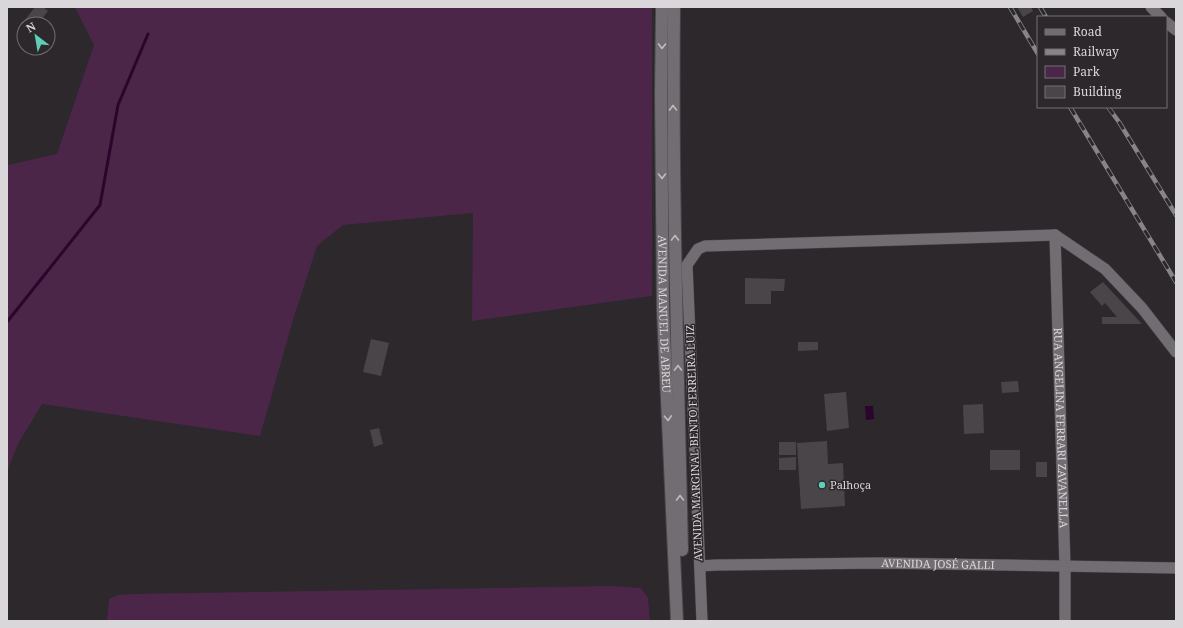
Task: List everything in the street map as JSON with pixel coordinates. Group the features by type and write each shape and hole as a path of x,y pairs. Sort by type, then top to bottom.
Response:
{"main road":[{"name":"AVENIDA MANUEL DE ABREU","path":"662,7 661,102 663,311 677,621"},
{"name":"AVENIDA MANUEL DE ABREU","path":"674,7 673,104 675,247 682,556 685,621"}],"street":[{"path":"1150,7 1160,16"},
{"path":"1167,23 1176,30"},
{"path":"1055,235 1105,269 1142,308 1176,352"},
{"name":"AVENIDA MARGINAL BENTO FERREIRA LUIZ","path":"702,621 686,265 698,249 706,246 1055,235"},
{"name":"RUA ANGELINA FERRARI ZAVANELLA","path":"1055,235 1065,621"},
{"name":"AVENIDA JOSÉ GALLI","path":"700,566 878,563 1176,568"}],"green space":[{"path":"75,7 652,7 652,296 472,321 473,213 343,225 317,246 293,320 260,436 42,404 18,444 7,472 7,166 57,154 94,45"},
{"path":"613,586 641,588 648,598 650,621 107,621 109,599 118,595 131,594"}],"shaded area":[{"path":"865,406 873,406 874,419 866,420"}],"building":[{"path":"35,7 43,7 48,11 44,16 28,16"},
{"path":"1017,7 1031,7 1033,11 1023,17"},
{"path":"745,278 785,279 784,291 771,291 771,304 745,304"},
{"path":"1103,282 1142,324 1102,324 1102,317 1117,317 1105,303 1102,306 1090,292"},
{"path":"371,339 389,343 381,376 363,372"},
{"path":"798,342 818,342 818,350 798,351"},
{"path":"1018,381 1019,392 1002,393 1001,382"},
{"path":"846,392 849,428 827,431 824,394"},
{"path":"983,404 984,433 964,434 963,405"},
{"path":"379,428 383,444 374,447 370,430"},
{"name":"Palhoça","path":"827,441 828,464 843,463 845,506 801,509 797,443"},
{"path":"779,442 796,442 796,455 779,455"},
{"path":"990,450 1020,450 1020,470 990,470"},
{"path":"796,457 796,470 779,470 779,458"},
{"path":"1036,462 1047,462 1047,477 1036,477"}],"waterway":[{"path":"7,322 100,205 118,105 148,34"}],"railway":[{"path":"1010,7 1037,52"},
{"path":"1040,7 1045,16"},
{"path":"1071,108 1176,282"},
{"path":"1109,108 1119,122 1176,215"}],"place":[{"name":"Palhoça","path":"822,485"}]}
